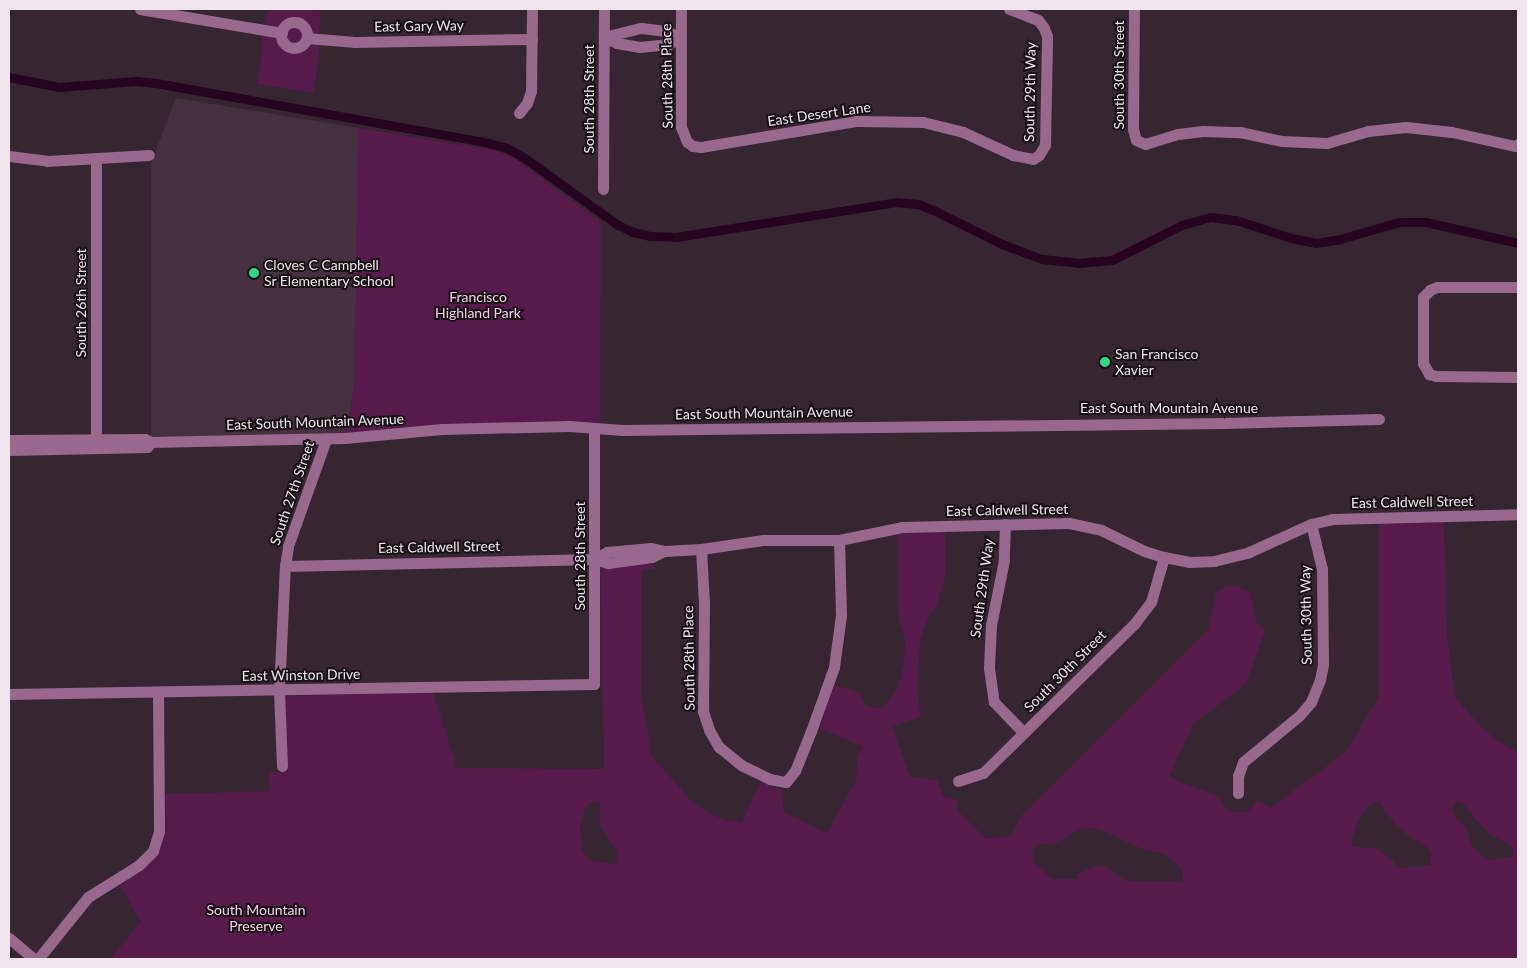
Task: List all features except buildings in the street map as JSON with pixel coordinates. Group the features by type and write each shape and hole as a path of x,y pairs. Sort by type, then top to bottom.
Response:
{"street":[{"path":"140,9 282,33 286,25 298,22 306,30 307,38"},
{"path":"519,113 527,103 531,92 532,9"},
{"name":"South 28th Street","path":"603,189 604,9"},
{"name":"South 28th Place","path":"681,9 681,127 687,142"},
{"name":"South 29th Way","path":"1009,9 1038,20 1047,36 1046,134 1045,145 1039,155"},
{"name":"South 30th Street","path":"1134,9 1133,129 1136,140 1145,144 1178,134 1203,131 1240,132 1290,142 1327,143 1368,131 1406,127 1426,128 1515,146 1518,144"},
{"path":"641,28 642,46"},
{"path":"604,37 641,28 666,31 681,37"},
{"name":"East Gary Way","path":"282,33 284,43 291,48 299,47 307,38 346,42 532,39"},
{"path":"604,37 617,43 642,46 669,44 681,37"},
{"name":"East Desert Lane","path":"687,142 693,146 701,147 857,121 923,122 963,132 1026,159 1033,159 1039,155"},
{"path":"9,156 47,161 149,155"},
{"name":"South 26th Street","path":"96,158 96,443"},
{"path":"1518,287 1437,287 1430,290 1423,297 1423,362 1429,374 1436,376 1518,377"},
{"name":"East South Mountain Avenue","path":"9,450 145,439 151,442 387,436 442,428 569,426 622,430 1225,423 1379,419"},
{"name":"South 28th Street","path":"594,428 594,684"},
{"name":"South 27th Street","path":"282,766 279,691 285,566 288,546 326,439"},
{"name":"East South Mountain Avenue","path":"9,440 96,443"},
{"name":"East Caldwell Street","path":"285,566 594,560 607,552 641,554 652,558 664,551 701,549 763,540 839,540 902,527 1069,523 1090,527 1144,551 1164,557 1189,562 1214,561 1230,558 1311,524 1332,519 1518,514"},
{"name":"South 29th Way","path":"1005,524 1004,560 991,625 989,668 994,702 1024,733"},
{"name":"South 30th Way","path":"1238,793 1238,776 1243,762 1299,716 1311,702 1320,680 1323,664 1322,569 1311,524"},
{"name":"South 28th Place","path":"701,549 704,603 703,711 709,730 719,746 741,765 770,779 786,782 795,771 812,731 834,667 841,615 839,540"},
{"name":"South 30th Street","path":"958,782 983,774 1136,623 1151,602 1164,557"},
{"name":"East Winston Drive","path":"9,694 279,691 594,684"},
{"path":"9,938 36,959 88,897 139,865 152,850 159,831 158,693"}],"shaded area":[{"name":"Cloves C Campbell Sr Elementary School","path":"176,98 358,128 355,383 345,438 151,442 151,163"}],"green space":[{"path":"269,9 320,9 319,49 314,93 257,84 262,51 261,37"},
{"name":"Francisco Highland Park","path":"358,128 494,150 511,156 601,222 600,428 345,438 355,383"},
{"name":"South Mountain Preserve","path":"1444,522 1447,634 1455,697 1481,727 1495,739 1518,753 1518,959 110,959 141,922 118,883 151,862 160,851 164,832 164,794 269,791 269,772 286,772 285,696 433,692 457,768 604,769 601,573 605,567 652,561 654,569 645,569 642,572 641,693 652,756 694,804 726,820 742,822 762,780 773,788 781,789 784,813 827,833 856,780 858,756 863,747 819,728 834,685 859,692 865,705 872,708 883,707 897,690 904,665 905,639 899,621 898,534 918,531 945,531 946,573 937,605 928,618 920,642 917,690 921,717 892,726 910,777 937,780 943,796 957,800 957,810 986,839 1011,836 1021,816 1208,630 1216,593 1227,586 1238,586 1250,592 1257,623 1265,631 1246,684 1193,724 1169,777 1219,797 1221,804 1232,812 1245,812 1252,808 1257,801 1272,807 1346,752 1379,696 1379,523","holes":["1457,801 1463,804 1488,833 1512,847 1513,857 1486,860 1472,846 1467,830 1452,812 1453,805","591,802 598,802 600,806 600,824 617,853 617,862 612,864 589,860 582,850 580,823 586,807","1379,802 1398,828 1429,849 1431,854 1430,865 1397,868 1393,861 1378,849 1352,846 1352,838 1357,824 1370,804","1098,828 1144,850 1161,853 1174,860 1183,874 1183,882 1126,881 1106,867 1093,867 1078,874 1077,879 1052,879 1035,863 1032,851 1037,844 1052,844 1080,829"]}],"waterway":[{"path":"9,77 59,87 137,81 156,83 488,143 507,148 526,159 618,225 633,232 651,236 676,237 896,202 918,204 1002,244 1042,259 1078,263 1112,260 1182,225 1210,217 1236,220 1291,238 1316,243 1340,239 1399,222 1426,222 1518,243"}],"place":[{"name":"Cloves C Campbell Sr Elementary School","path":"254,273"},
{"name":"San Francisco Xavier","path":"1105,362"}]}
